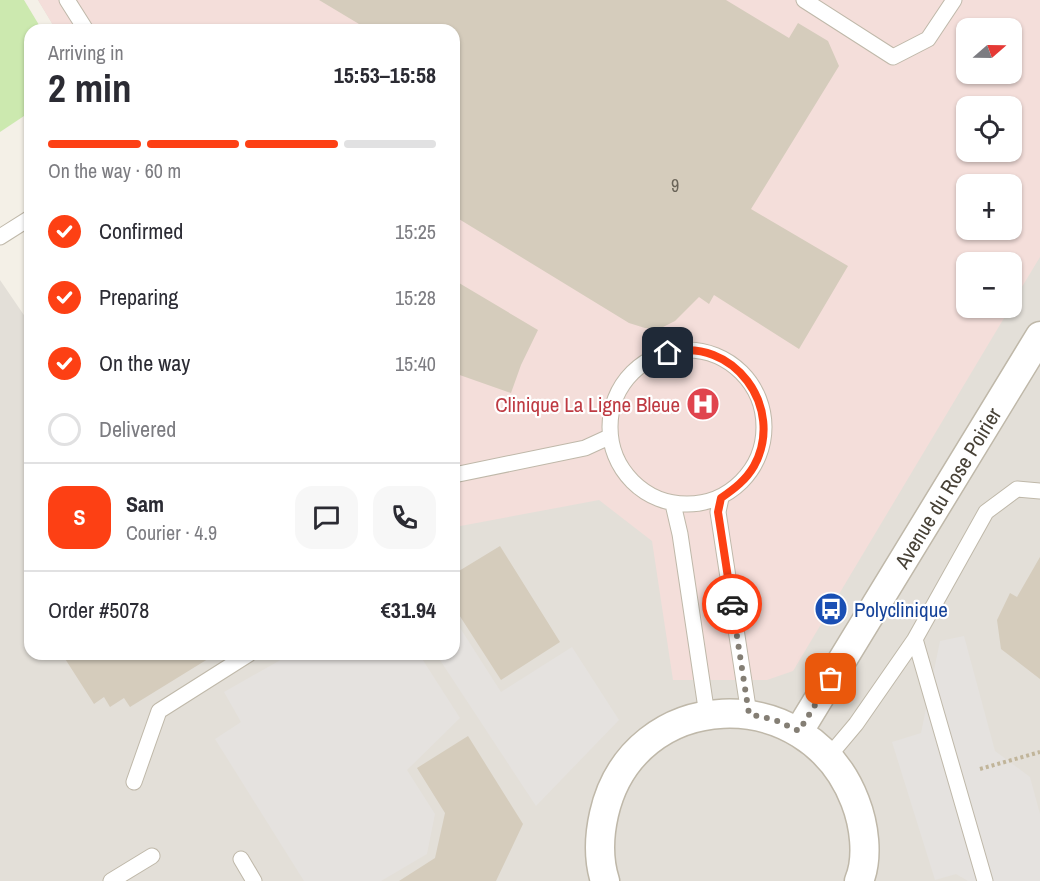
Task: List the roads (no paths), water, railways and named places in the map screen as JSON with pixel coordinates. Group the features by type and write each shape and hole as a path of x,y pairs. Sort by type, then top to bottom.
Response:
{"street":[{"name":"Avenue du Rose Poirier","path":"799,731 1040,336"},
{"path":"605,881 601,868 600,832 608,799 624,768 647,743 675,725 707,715 749,714 775,720 799,731 830,756 848,783 860,813 865,879"}],"lane":[{"path":"67,0 82,24"},
{"path":"804,0 893,57 928,39 954,0"},
{"path":"0,237 24,222"},
{"path":"680,349 704,351 727,361 746,376 759,398 765,422 763,446 753,467 739,485 721,498 697,505 673,504 650,496 630,481 616,460 609,436 610,411 619,389 634,369 656,356 680,349"},
{"path":"460,474 585,448 609,436"},
{"path":"830,756 856,724 915,639 986,512 1017,489 1040,491"},
{"path":"721,498 718,512 749,714"},
{"path":"673,504 680,534 707,715"},
{"path":"915,639 985,881"},
{"path":"134,782 159,711 240,660"},
{"path":"111,881 152,856"},
{"path":"241,860 254,881"}],"place":[{"name":"Clinique La Ligne Bleue","path":"703,404"},
{"name":"Polyclinique","path":"831,609"}]}
